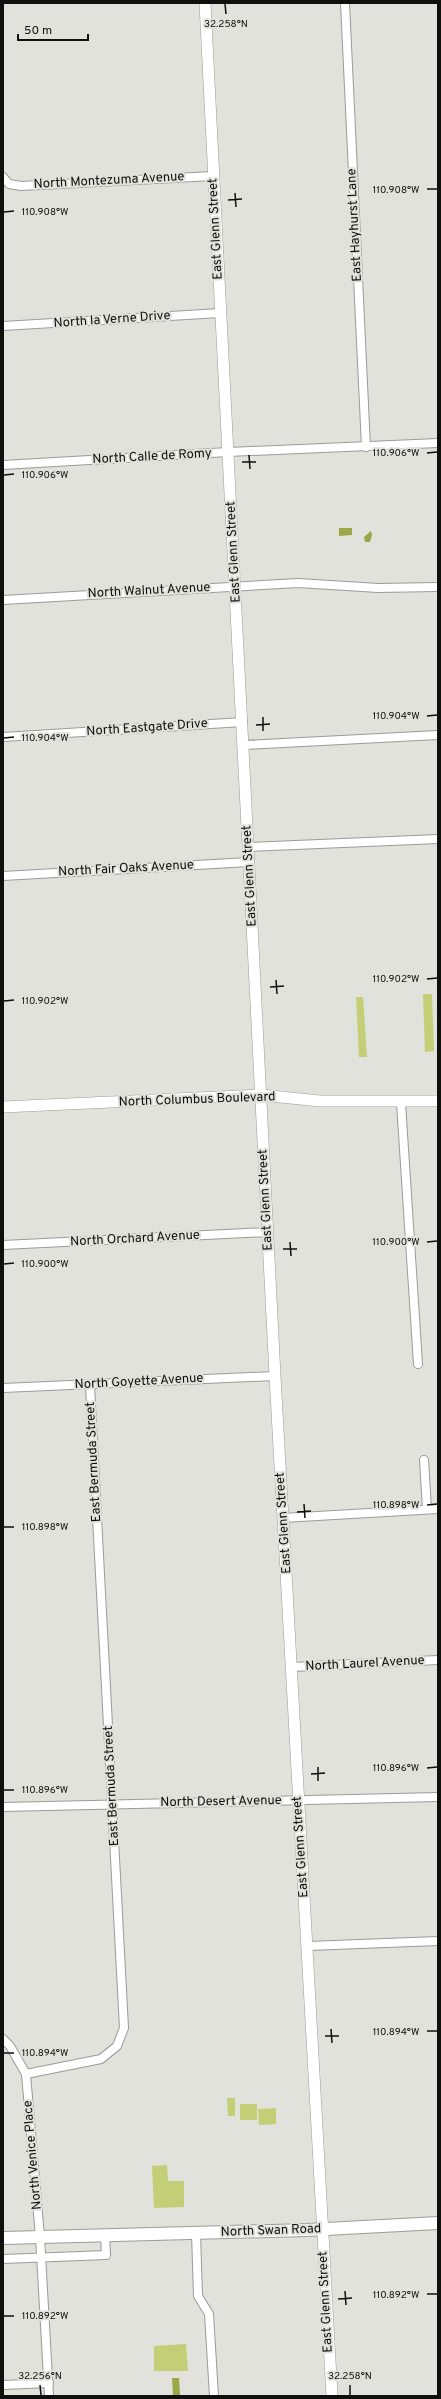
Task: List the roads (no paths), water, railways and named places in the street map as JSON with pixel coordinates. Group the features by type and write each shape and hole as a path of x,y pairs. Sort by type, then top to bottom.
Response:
{"main road":[{"name":"North Swan Road","path":"3,2238 196,2234 438,2223"}],"street":[{"name":"East Glenn Street","path":"205,3 220,313 236,586 275,1376 332,2396"},
{"name":"East Hayhurst Lane","path":"345,3 366,447"},
{"name":"North Montezuma Avenue","path":"4,181 21,186 213,176"},
{"name":"North la Verne Drive","path":"3,326 220,313"},
{"name":"North Calle de Romy","path":"3,465 228,452 438,443"},
{"name":"North Walnut Avenue","path":"3,600 236,586 320,583 378,588 438,587"},
{"name":"North Eastgate Drive","path":"3,737 242,722"},
{"path":"244,745 438,735"},
{"path":"248,848 438,839"},
{"name":"North Fair Oaks Avenue","path":"3,876 249,862"},
{"name":"North Columbus Boulevard","path":"3,1107 261,1095 320,1101 438,1101"},
{"path":"401,1102 418,1364"},
{"name":"North Orchard Avenue","path":"3,1245 268,1232"},
{"name":"North Goyette Avenue","path":"3,1388 275,1376"},
{"name":"East Bermuda Street","path":"26,2074 101,2059 117,2046 124,2028 114,1804 90,1385"},
{"path":"424,1460 427,1509"},
{"path":"283,1518 438,1509"},
{"name":"North Laurel Avenue","path":"292,1667 438,1660"},
{"name":"North Desert Avenue","path":"3,1807 438,1797"},
{"path":"308,1946 438,1941"},
{"path":"3,2039 10,2046 26,2074"},
{"name":"North Venice Place","path":"26,2074 40,2237"},
{"path":"196,2234 198,2296 209,2314 214,2396"},
{"path":"3,2259 106,2255 105,2235"},
{"path":"40,2237 49,2396"},
{"path":"3,2384 49,2383"}]}
